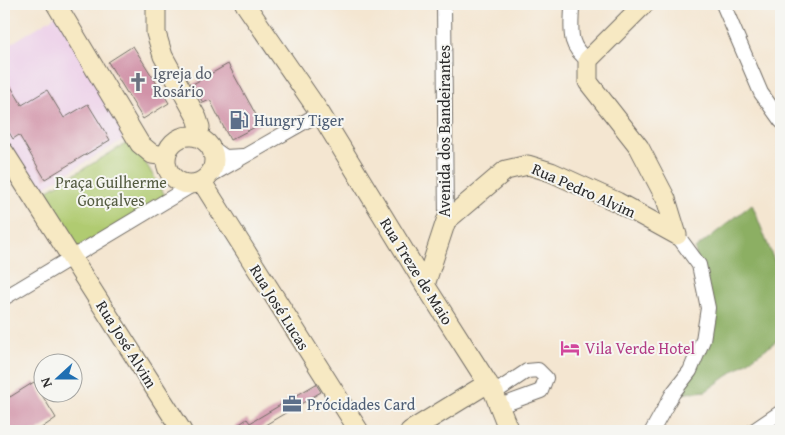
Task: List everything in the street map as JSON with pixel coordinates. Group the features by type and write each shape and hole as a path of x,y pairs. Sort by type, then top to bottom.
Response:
{"main road":[{"path":"56,4 140,144 152,154 166,156"},
{"path":"156,4 156,33 163,56 197,118 204,142 214,163 201,181 187,185 173,178 166,164 166,156 174,142 181,138 204,142"},
{"name":"Rua Treze de Maio","path":"245,4 320,113 494,394 509,431"},
{"path":"644,4 588,60 588,82 639,147 666,199 677,235"},
{"name":"Rua José Alvim","path":"4,152 182,431"},
{"name":"Rua Pedro Alvim","path":"446,221 506,170 528,164 551,172 617,202 677,235"},
{"name":"Rua José Lucas","path":"201,181 359,431"},
{"name":"Avenida dos Bandeirantes","path":"425,285 446,221"},
{"path":"410,431 494,394"}],"street":[{"name":"Avenida dos Bandeirantes","path":"444,4 446,221"},
{"path":"572,4 572,38 576,52 588,60"},
{"path":"723,4 761,93 781,121"},
{"path":"4,298 320,113"},
{"path":"204,142 225,157 246,155"},
{"path":"652,431 673,392 690,371 703,340 708,308 699,265 677,235"},
{"path":"753,431 781,412"}],"shaded area":[{"path":"57,15 129,136 36,192 4,143 4,48"}],"green space":[{"name":"Praça Guilherme Gonçalves","path":"132,140 166,197 73,252 38,196"},
{"path":"752,204 781,278 781,338 706,391 677,394 709,341 695,249"}],"building":[{"name":"Igreja do Rosário","path":"133,46 169,103 143,119 108,62"},
{"path":"228,64 261,124 230,140 210,100 203,103 193,84"},
{"path":"4,75 22,105 47,90 64,118 88,104 110,140 45,179 19,135 13,139 4,124"},
{"path":"32,383 32,402 46,402 56,418 37,431 4,431 4,387 10,397"},
{"name":"Prócidades Card","path":"316,384 321,392 255,431 229,431 247,419 250,423"}],"place":[{"name":"Igreja do Rosário","path":"138,82"},
{"name":"Hungry Tiger","path":"239,120"},
{"name":"Vila Verde Hotel","path":"570,348"},
{"name":"Prócidades Card","path":"292,404"}]}
